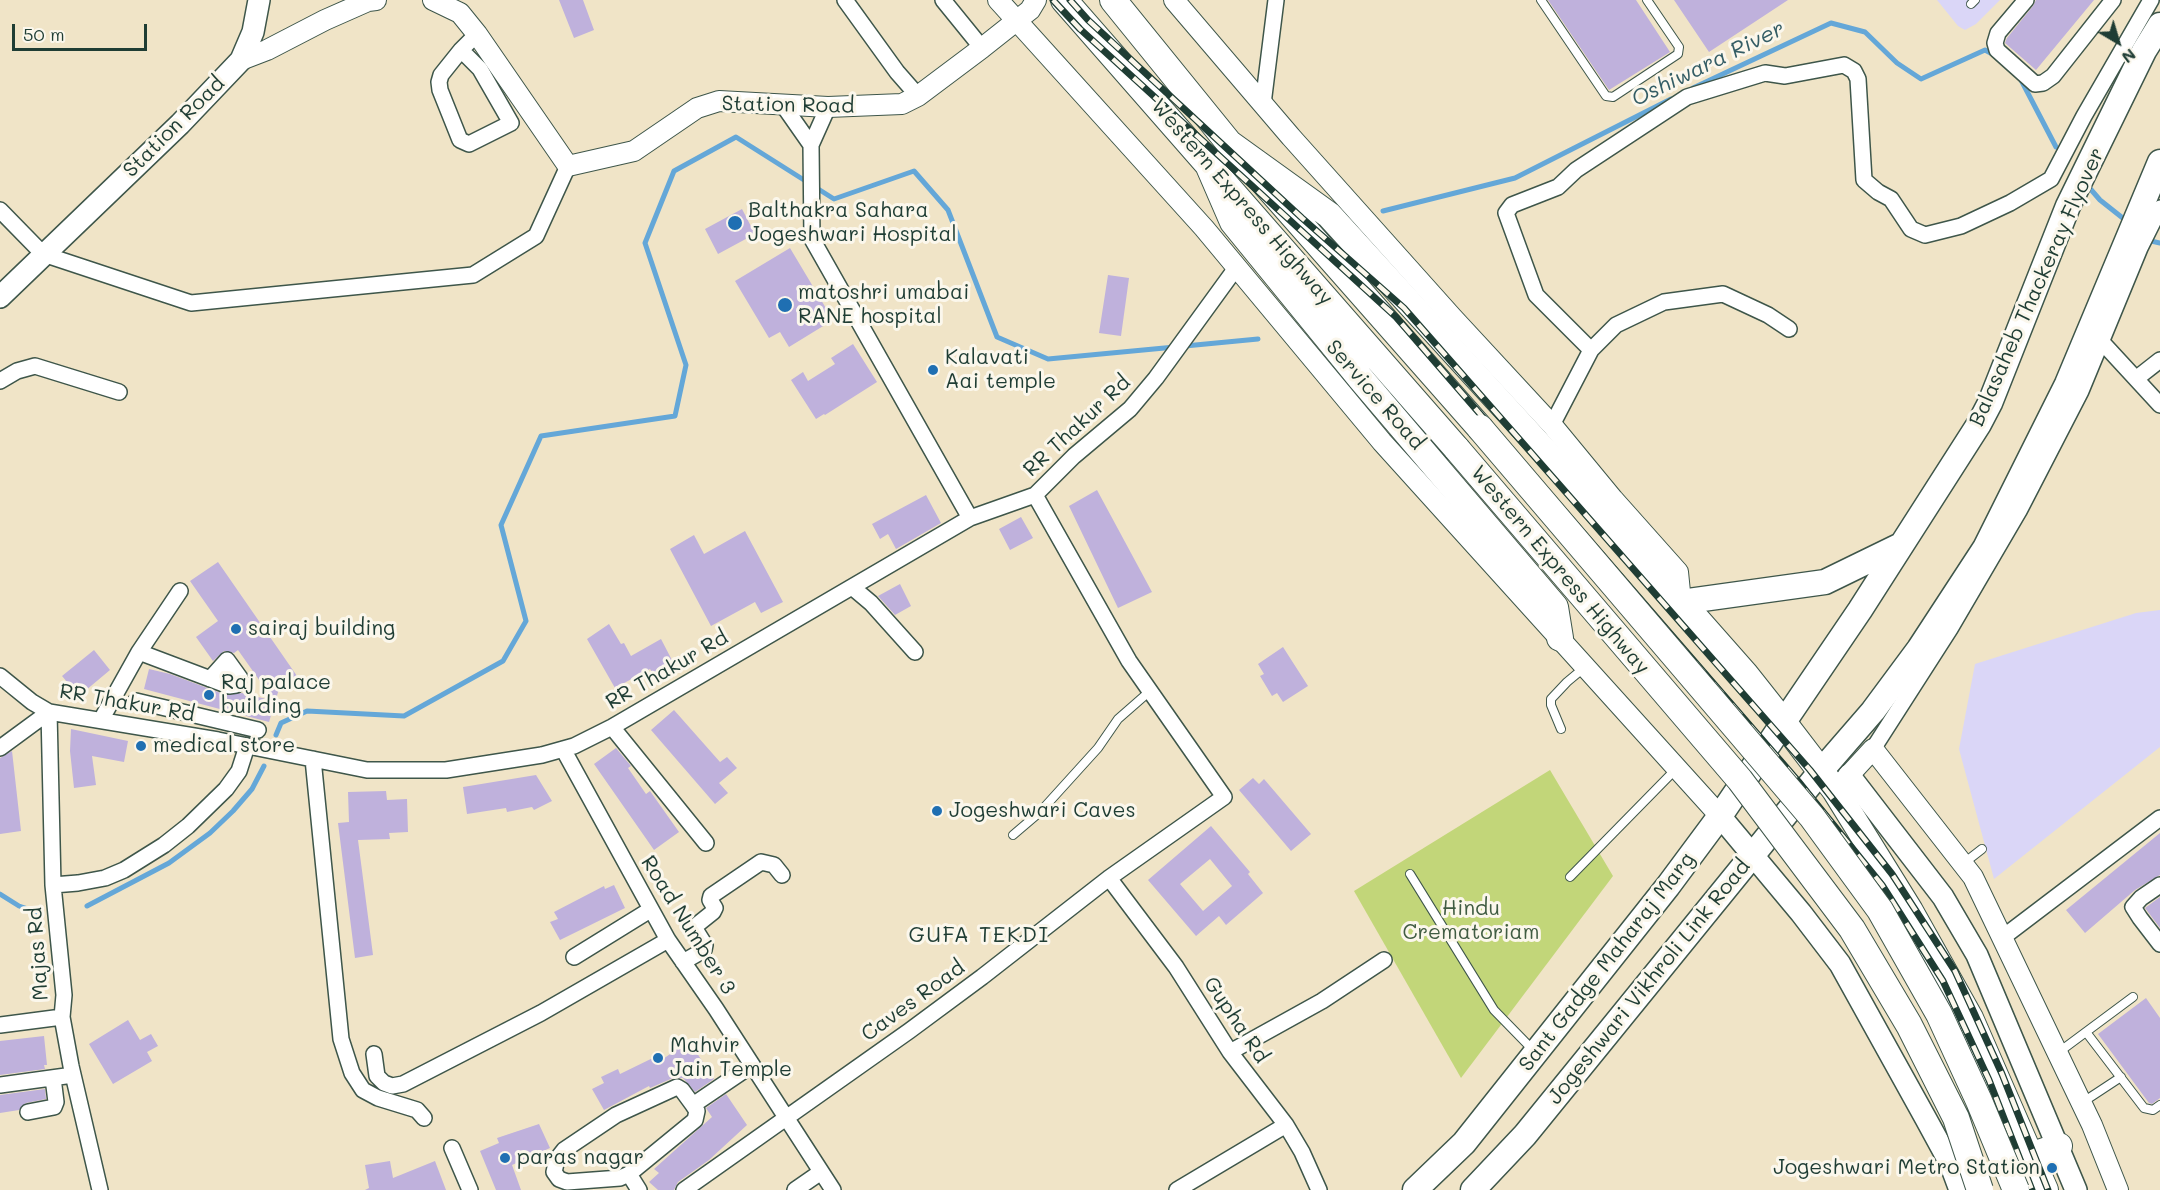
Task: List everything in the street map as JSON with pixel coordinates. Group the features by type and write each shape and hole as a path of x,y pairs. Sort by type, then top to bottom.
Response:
{"highway":[{"name":"Western Express Highway","path":"1113,0 1229,143 1480,428 1812,817 1880,910 1939,1014 2016,1190"},
{"name":"Western Express Highway","path":"1071,8 1456,449 1740,780 1852,929 1909,1024 1951,1108 1980,1190"},
{"path":"1229,143 1329,215 1618,518 1649,553 1681,602 1745,674 1783,722 1835,778 1970,1018 2043,1186"},
{"path":"1207,162 1233,222 1361,379 1555,607 1560,638"},
{"path":"2030,1156 2059,1146"}],"main road":[{"path":"241,60 253,32 260,0"},
{"name":"Balasaheb Thackeray Flyover","path":"1783,722 1901,545 1990,404 2068,206 2144,51 2160,25"},
{"name":"Station Road","path":"0,297 180,124 241,60"},
{"path":"2076,1190 1977,955 1943,897 1835,778 1873,711 1985,548 2059,417 2067,384 2160,162"},
{"path":"1681,602 1825,582 1901,545"},
{"name":"Sant Gadge Maharaj Marg","path":"1415,1190 1464,1143 1668,886 1720,816 1783,722"},
{"name":"Jogeshwari Vikhroli Link Road","path":"1473,1190 1525,1135 1754,855 1835,778"},
{"path":"1720,816 1754,855 1840,964 1950,1163 1960,1190"}],"street":[{"name":"Station Road","path":"241,60 267,50 336,15 368,1 376,0"},
{"path":"0,210 43,254 192,303 473,275 536,236 568,166 460,13 433,0"},
{"path":"844,0 897,72 918,96"},
{"path":"943,0 982,48"},
{"name":"Service Road","path":"998,0 1028,11 1236,268 1382,442 1720,816"},
{"name":"Station Road","path":"568,166 634,152 697,108 719,101 828,107 902,104 918,96 1028,11 1048,5 1055,0"},
{"path":"1174,0 1452,317 1552,425 1618,518"},
{"path":"1263,104 1276,0"},
{"path":"2026,0 1998,33 1995,43 1997,50 2035,84 2043,83 2053,76 2113,0"},
{"path":"1592,350 1536,295 1506,213 1512,204 1558,187 1576,170 1687,97 1765,72 1785,76 1844,65 1854,71 1858,79 1864,180 1891,199 1911,229 1925,235 1961,225 2010,203 2051,179 2084,116 2151,0"},
{"path":"477,34 441,75 439,82 460,140 464,143 472,143 530,112"},
{"path":"461,50 480,69 511,123"},
{"path":"783,105 811,145"},
{"path":"828,107 811,145 812,239 970,518"},
{"path":"1835,778 1873,749 1950,629 2019,512 2059,417 2081,391 2140,248 2160,208"},
{"name":"RR Thakur Rd","path":"0,676 32,702 49,711 368,770 446,770 542,754 574,746 612,727 970,518 1035,495 1074,456 1130,409 1156,378 1236,268"},
{"path":"1552,425 1592,350 1616,325 1664,302 1723,294 1768,315 1789,329"},
{"path":"2101,341 2160,405"},
{"path":"2137,378 2160,360"},
{"path":"0,381 17,371 35,366 119,392"},
{"name":"Caves Road","path":"684,1190 982,977 1110,878 1224,797 1128,660 1035,495"},
{"path":"852,587 871,603 915,652"},
{"path":"101,720 139,652 180,591"},
{"path":"139,652 210,679"},
{"path":"136,701 258,730"},
{"path":"0,748 49,711"},
{"name":"Majas Rd","path":"49,711 53,885 64,995 62,1017 100,1190"},
{"path":"199,737 203,717"},
{"path":"612,727 706,843"},
{"path":"53,885 78,884 105,878 124,870 164,844 188,826 226,789 239,771 247,746"},
{"name":"Road Number 3","path":"563,749 668,940 833,1190"},
{"path":"1873,749 1973,877 2081,1102 2118,1190"},
{"path":"313,759 341,1038 351,1073 363,1090 378,1098 417,1110 424,1118"},
{"path":"2002,938 2160,818"},
{"path":"683,962 704,950 705,945 695,929 715,908 710,900 711,896 761,862 774,865 782,875"},
{"name":"Gupha Rd","path":"1110,878 1176,967 1230,1052 1286,1125 1302,1152 1319,1190"},
{"path":"2160,885 2141,898 2133,907 2160,944"},
{"path":"574,957 650,910"},
{"path":"374,1054 376,1076 384,1083 393,1086 403,1083 541,1013 668,940"},
{"path":"1230,1052 1322,1000 1384,960"},
{"path":"0,1024 62,1017"},
{"path":"693,1105 752,1065"},
{"path":"0,1076 72,1070"},
{"path":"0,1085 52,1078 72,1070"},
{"path":"28,1112 54,1107 56,1102 52,1078"},
{"path":"677,1087 693,1105 697,1111 694,1120 629,1174 620,1178 567,1182 559,1179 554,1172 557,1160 564,1150 604,1121 677,1087"},
{"path":"1177,1190 1286,1125"},
{"path":"452,1148 470,1190"},
{"path":"795,1190 821,1172"},
{"path":"629,1174 639,1190"},
{"path":"2016,1190 2043,1186"}],"lane":[{"path":"1541,0 1606,96 1613,97 1678,54 1679,47 1647,0"},
{"path":"1561,729 1551,705 1551,699 1585,667"},
{"path":"1013,835 1040,812 1098,748 1118,719 1150,691"},
{"path":"1570,877 1677,768"},
{"path":"1962,864 1982,849"},
{"path":"1410,874 1494,1010 1536,1053"},
{"path":"2058,1053 2133,997"},
{"path":"2086,1032 2144,1108 2153,1110 2160,1105"},
{"path":"2081,1102 2121,1077"}],"shaded area":[{"path":"1937,0 2000,0 1976,24 1965,30 1958,26"},
{"path":"2160,610 2160,747 1994,879 1959,749 1975,664 2136,613"}],"green space":[{"name":"Hindu Crematoriam","path":"1550,770 1613,876 1461,1078 1354,891"}],"building":[{"path":"559,0 583,0 594,30 574,38"},
{"path":"1548,0 1636,0 1670,52 1609,90"},
{"path":"1674,0 1788,0 1709,52"},
{"path":"2036,0 2094,0 2036,70 2005,43"},
{"path":"742,209 755,234 718,254 705,229"},
{"path":"790,248 833,320 789,347 780,332 769,338 735,281"},
{"path":"1108,275 1129,278 1121,336 1099,333"},
{"path":"853,344 877,382 816,419 791,380 803,372 808,381 835,364 831,358"},
{"path":"1097,490 1152,592 1118,608 1069,506"},
{"path":"926,495 941,523 896,549 888,534 880,539 872,524"},
{"path":"1021,517 1033,538 1010,550 999,529"},
{"path":"745,531 783,602 761,613 755,602 711,626 670,549 694,535 704,554"},
{"name":"sairaj building","path":"218,562 297,676 279,689 269,722 144,689 149,669 170,674 226,695 242,693 274,701 238,650 234,653 224,651 213,661 196,637 218,621 190,581"},
{"path":"900,584 911,606 895,615 878,596"},
{"path":"609,624 631,656 661,639 674,664 654,675 650,669 615,688 587,639"},
{"path":"1283,647 1308,686 1283,702 1277,693 1272,696 1260,676 1264,674 1258,664"},
{"path":"94,650 110,670 79,696 62,676"},
{"path":"674,710 720,762 727,757 737,768 719,783 728,793 715,804 651,730"},
{"path":"71,729 128,741 124,762 92,756 96,785 74,788 70,751"},
{"path":"616,748 631,766 628,768 646,794 650,791 679,832 654,850 594,764"},
{"path":"12,751 21,831 0,834 0,758"},
{"path":"536,775 552,801 534,810 532,807 507,812 506,808 467,814 463,787"},
{"path":"1253,778 1259,784 1264,779 1311,834 1291,851 1239,790"},
{"path":"386,791 387,800 407,799 408,832 389,833 390,839 358,840 373,955 355,958 338,823 349,822 348,792"},
{"path":"1211,826 1250,872 1248,874 1263,893 1226,925 1219,916 1196,936 1148,880","holes":["1210,859 1232,886 1203,911 1180,884"]},
{"path":"2160,833 2160,875 2135,890 2085,933 2066,910"},
{"path":"614,885 625,908 560,940 550,922 558,919 554,912 604,886 605,889"},
{"path":"2160,897 2160,928 2145,908"},
{"path":"2146,998 2160,1018 2160,1098 2152,1104 2098,1034"},
{"path":"128,1020 140,1040 151,1034 158,1046 147,1052 152,1061 113,1084 89,1044"},
{"path":"44,1036 47,1065 44,1065 45,1069 0,1075 0,1041"},
{"path":"689,1041 714,1079 695,1092 683,1078 673,1078 650,1088 649,1086 604,1110 592,1089 604,1083 601,1077 618,1069 620,1074 661,1054 663,1059"},
{"path":"45,1089 46,1099 26,1103 19,1110 0,1113 0,1095"},
{"path":"726,1094 747,1125 709,1160 678,1182 674,1190 658,1190 649,1182 659,1173 654,1169 712,1117 706,1108"},
{"name":"paras nagar","path":"539,1124 550,1148 512,1165 521,1190 496,1190 480,1151 499,1143 497,1138"},
{"path":"390,1161 393,1178 435,1161 446,1190 365,1190 369,1188 365,1165"}],"waterway":[{"name":"Oshiwara River","path":"1693,88 1831,23 1865,32 1897,63 1921,79 1985,50 1996,56"},
{"name":"Oshiwara River","path":"2020,78 2056,147"},
{"name":"Oshiwara River","path":"1383,211 1515,178 1671,99"},
{"name":"Oshiwara River","path":"276,735 281,723 307,711 404,716 503,661 526,621 501,525 541,436 675,416 686,365 645,243 674,171 736,137 834,199 914,171 948,210 997,337 1048,359 1175,347"},
{"name":"Oshiwara River","path":"2087,185 2100,200 2129,223"},
{"name":"Oshiwara River","path":"2151,241 2160,243"},
{"name":"Oshiwara River","path":"1185,346 1258,339"},
{"name":"Oshiwara River","path":"87,906 169,863 210,833 252,789 264,766"},
{"name":"Oshiwara River","path":"0,894 19,906 37,912"}],"railway":[{"path":"1053,0 1080,29 1396,317 1798,781 1882,885 1943,981 1989,1080 2032,1190"},
{"path":"1070,0 1088,20 1302,218 1404,308 1810,770 1892,874 1955,971 2002,1074 2048,1190"}],"place":[{"name":"Balthakra Sahara Jogeshwari Hospital","path":"735,223"},
{"name":"matoshri umabai RANE hospital","path":"785,305"},
{"name":"Kalavati Aai temple","path":"933,370"},
{"name":"sairaj building","path":"236,629"},
{"name":"Raj palace building","path":"209,695"},
{"name":"medical store","path":"141,746"},
{"name":"Jogeshwari Caves","path":"937,811"},
{"name":"Mahvir Jain Temple","path":"658,1058"},
{"name":"paras nagar","path":"505,1158"},
{"name":"Jogeshwari Metro Station","path":"2052,1168"}],"district":[{"name":"GUFA TEKDI","path":"979,935"}]}
